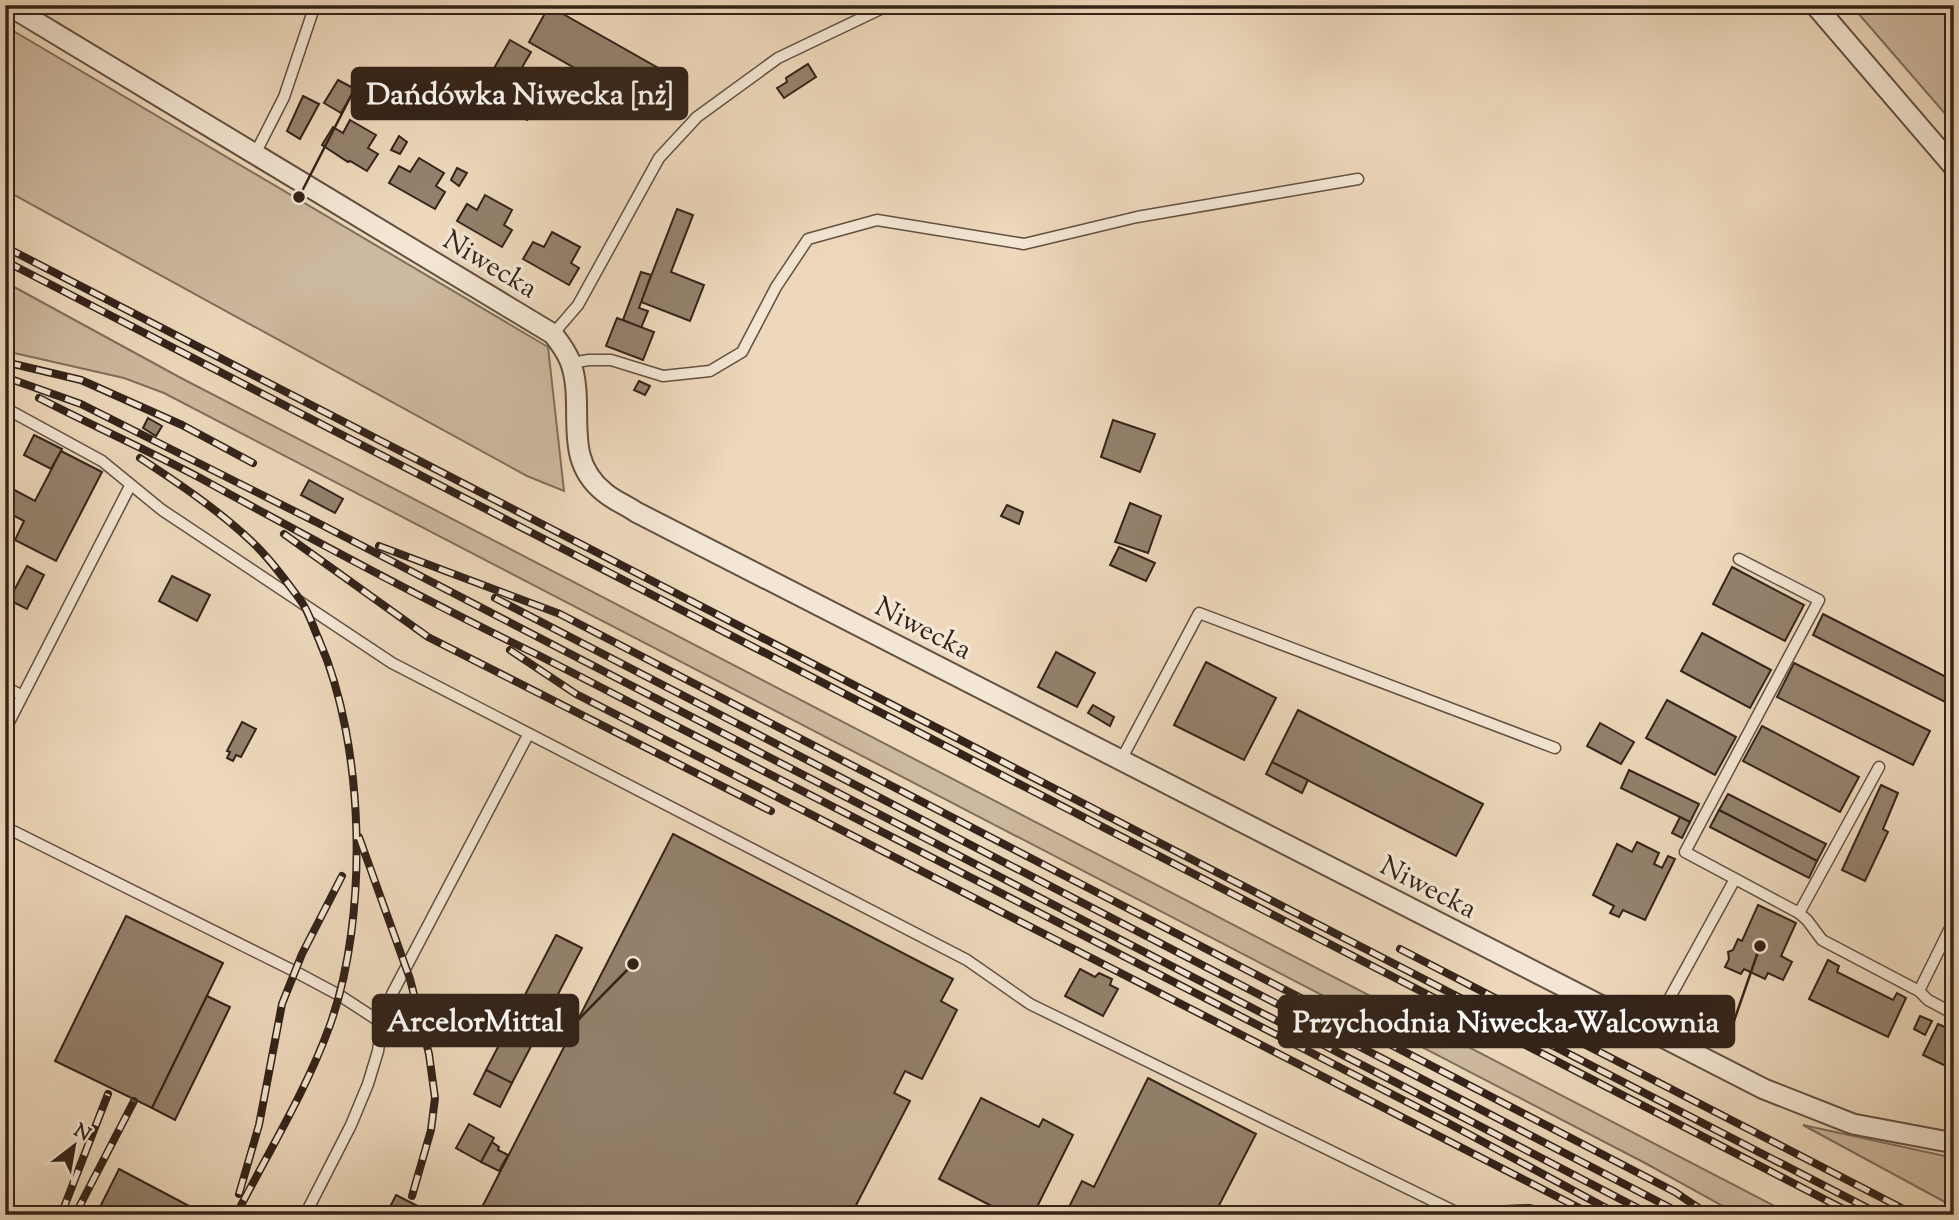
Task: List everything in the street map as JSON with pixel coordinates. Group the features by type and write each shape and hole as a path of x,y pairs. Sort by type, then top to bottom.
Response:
{"street":[{"name":"Niwecka","path":"8,5 553,334 564,347 571,363 575,386 577,451 586,472 603,492 636,512 1764,1089 1853,1124 1954,1143"},
{"path":"1815,5 1954,167"}],"lane":[{"path":"256,154 284,97 314,5"},
{"path":"553,334 578,305 659,158 697,117 778,58 889,5"},
{"path":"571,363 611,360 663,376 710,371 742,352 776,287 808,239 877,220 1024,244 1137,217 1358,179"},
{"path":"5,408 102,461 162,510 392,663 967,960 1030,1004 1462,1215"},
{"path":"5,730 130,486"},
{"path":"1740,559 1819,600 1685,852 1799,913 1822,940 1919,991 1928,1000 1954,1014"},
{"path":"1121,760 1199,613 1555,748"},
{"path":"5,687 22,695"},
{"path":"305,1215 351,1125 368,1084 378,1051 382,1023 392,994 528,734"},
{"path":"1799,913 1879,767"},
{"path":"5,827 294,971 339,995 382,1023"},
{"path":"1650,1032 1735,879"},
{"path":"1919,991 1954,920"}],"path":[{"path":"1946,281 1954,294"}],"shaded area":[{"path":"1851,5 1954,5 1954,124"},
{"path":"5,26 548,347 564,491 527,476 5,190"},
{"path":"5,282 181,378 1792,1215 1739,1215 1645,1163 164,393 124,378 5,351"},
{"path":"1803,1125 1954,1158 1954,1207"}],"building":[{"path":"549,6 674,77 654,113 529,42"},
{"path":"510,40 531,52 514,81 541,96 527,120 484,96 497,72 493,70"},
{"path":"808,64 816,77 784,98 777,88 787,82 786,78"},
{"path":"338,80 355,89 341,113 324,103"},
{"path":"303,96 319,104 300,139 287,131"},
{"path":"350,120 376,135 368,148 378,154 367,171 322,145 333,127 343,133"},
{"path":"399,136 407,142 400,154 391,150"},
{"path":"419,158 444,173 436,186 445,192 435,209 389,183 399,166 410,172"},
{"path":"457,168 467,173 459,186 451,180"},
{"path":"485,195 512,210 504,225 512,230 502,247 457,221 467,204 477,210"},
{"path":"677,209 693,215 671,272 704,285 690,321 641,302"},
{"path":"552,232 580,247 571,263 579,268 569,285 523,259 533,242 544,247"},
{"path":"641,272 651,275 639,308 648,311 641,328 623,320"},
{"path":"617,318 654,332 643,360 606,346"},
{"path":"639,381 650,386 645,395 634,390"},
{"path":"148,418 162,426 156,436 143,428"},
{"path":"1113,420 1155,434 1140,472 1101,457"},
{"path":"34,435 62,449 51,469 24,455"},
{"path":"61,451 102,472 56,561 15,540 24,521 5,511 5,485 35,501"},
{"path":"309,480 343,499 335,513 301,495"},
{"path":"1130,503 1161,516 1148,553 1115,542"},
{"path":"1007,505 1023,512 1019,524 1001,516"},
{"path":"1119,547 1155,563 1146,581 1110,565"},
{"path":"27,566 44,575 27,609 9,600"},
{"path":"1732,567 1804,605 1785,641 1713,604"},
{"path":"172,576 210,595 197,621 159,601"},
{"path":"1823,614 1954,681 1945,702 1813,635"},
{"path":"1702,633 1771,670 1750,708 1681,671"},
{"path":"1056,652 1095,673 1077,707 1038,687"},
{"path":"1206,662 1276,698 1244,760 1174,725"},
{"path":"1794,663 1930,731 1913,765 1777,697"},
{"path":"1667,700 1736,737 1715,775 1646,738"},
{"path":"1093,705 1114,717 1110,726 1088,713"},
{"path":"1298,710 1483,804 1456,856 1272,762"},
{"path":"242,722 256,729 241,757 236,755 233,761 227,758 230,752 227,751"},
{"path":"1600,723 1634,742 1621,764 1587,746"},
{"path":"1762,726 1859,777 1840,812 1743,761"},
{"path":"1272,762 1308,780 1302,793 1266,774"},
{"path":"1629,770 1699,804 1690,822 1621,788"},
{"path":"1881,785 1898,793 1883,829 1888,832 1865,881 1842,870"},
{"path":"1728,794 1826,844 1817,861 1719,810"},
{"path":"1719,810 1817,861 1809,878 1710,827"},
{"path":"1680,817 1690,822 1682,838 1672,833"},
{"path":"673,834 953,979 941,1001 957,1010 922,1079 905,1071 894,1093 910,1101 851,1215 478,1215"},
{"path":"1637,842 1659,853 1654,864 1662,868 1668,856 1675,859 1645,920 1623,910 1619,917 1610,913 1614,906 1593,895 1617,844 1632,852"},
{"path":"1758,905 1796,923 1781,956 1792,962 1783,980 1768,973 1765,979 1744,969 1741,974 1725,967 1729,959 1728,952 1733,950 1738,939 1742,941"},
{"path":"126,916 223,963 152,1108 55,1061"},
{"path":"556,935 582,948 512,1083 486,1070"},
{"path":"1828,960 1839,966 1837,972 1893,1000 1897,993 1906,998 1888,1037 1809,999"},
{"path":"1080,969 1095,977 1099,973 1112,979 1110,985 1118,989 1103,1016 1065,996"},
{"path":"207,996 230,1007 175,1120 152,1108"},
{"path":"1920,1016 1932,1021 1925,1035 1914,1029"},
{"path":"1938,1024 1954,1031 1954,1070 1923,1055"},
{"path":"486,1070 512,1083 500,1107 474,1094"},
{"path":"1148,1078 1256,1134 1214,1215 1074,1215 1067,1211 1082,1181 1094,1187"},
{"path":"981,1098 1039,1127 1043,1119 1073,1135 1033,1215 1009,1215 939,1179"},
{"path":"469,1124 494,1138 481,1162 456,1148"},
{"path":"492,1142 499,1147 498,1150 508,1155 499,1171 481,1162"},
{"path":"119,1169 191,1207 187,1215 96,1215"},
{"path":"396,1195 435,1215 386,1215"}],"railway":[{"path":"5,247 1881,1215"},
{"path":"5,261 1855,1215"},
{"path":"5,362 81,380 182,425 253,463"},
{"path":"5,377 81,404 322,525 1651,1215"},
{"path":"39,398 182,469 411,591 1448,1123 1619,1215"},
{"path":"140,458 197,497 237,529 264,554 301,601 334,682 346,729 353,779 356,883 343,981 321,1049 236,1215"},
{"path":"284,534 428,637 771,811"},
{"path":"379,546 560,614 1675,1192 1709,1215"},
{"path":"495,598 1684,1215"},
{"path":"510,650 576,694 1593,1215"},
{"path":"359,837 410,979 429,1054 435,1098 431,1130 412,1196"},
{"path":"239,1194 259,1125 282,1004 302,954 342,876"},
{"path":"1400,949 1915,1215"},
{"path":"61,1215 108,1094"},
{"path":"75,1215 134,1101"},
{"path":"1448,1215 1529,1208 1562,1215"}],"place":[{"name":"Dańdówka Niwecka [nż]","path":"299,197"},
{"name":"Przychodnia Niwecka-Walcownia","path":"1760,946"},
{"name":"ArcelorMittal","path":"633,964"}]}
